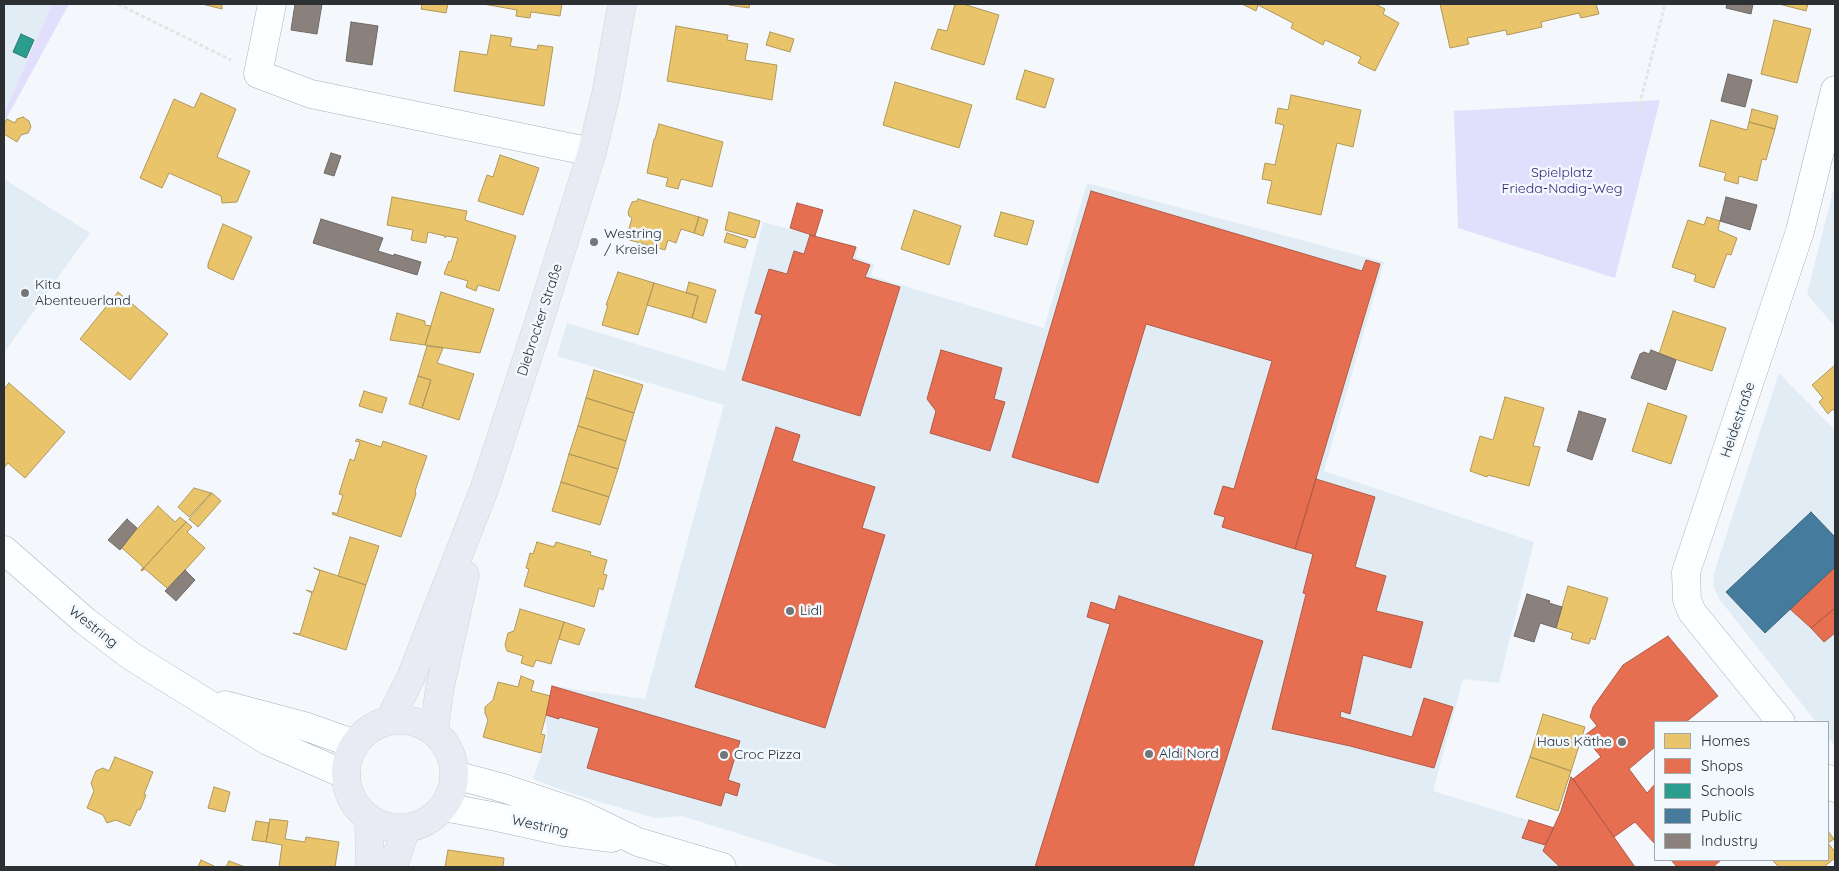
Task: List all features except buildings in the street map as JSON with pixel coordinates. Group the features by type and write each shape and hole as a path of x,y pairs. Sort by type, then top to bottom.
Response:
{"main road":[{"name":"Diebrocker Straße","path":"389,720 411,677 485,487 536,331 592,152 606,94 622,4"},
{"name":"Diebrocker Straße","path":"434,731 440,687 485,487"},
{"path":"389,720 405,720 420,723 434,731 446,743 453,758 455,775 452,792 444,807 427,821 406,828 387,827 369,818 354,803 348,790 346,775 348,759 355,744 372,728 389,720"},
{"path":"369,818 370,867"},
{"path":"393,867 406,828"}],"street":[{"path":"272,4 258,74 311,94 592,152"},
{"name":"Heidestraße","path":"1780,721 1692,612 1687,600 1686,572 1800,231 1835,90"},
{"name":"Westring","path":"4,550 85,621 131,656 268,741 346,775"},
{"name":"Westring","path":"190,694 304,726 355,744"},
{"name":"Westring","path":"455,775 503,788 580,814 638,842"},
{"name":"Westring","path":"444,807 565,832 638,842 722,867"}],"path":[{"path":"118,4 258,74"},
{"path":"1638,111 1665,4"}],"shaded area":[{"path":"4,4 52,4 4,113"},
{"name":"Kita Abenteuerland","path":"4,179 90,233 4,353"},
{"path":"1087,183 1384,262 1324,471 1534,542 1499,683 1463,679 1433,791 1554,828 1571,777 1635,867 844,867 682,816 655,818 573,794 533,779 547,737 546,715 552,686 645,699 724,405 557,356 567,323 725,371 763,222 858,247 856,257 874,264 871,276 1044,328"},
{"path":"1835,184 1835,327 1807,294"},
{"path":"1779,373 1835,430 1835,746 1829,738 1829,721 1815,721 1720,600 1713,586 1714,573"}],"green space":[{"path":"52,4 69,4 4,123 4,113"},
{"name":"Spielplatz Frieda-Nadig-Weg","path":"1660,100 1615,278 1458,228 1454,111"}],"place":[{"name":"Westring / Kreisel","path":"594,242"},
{"name":"Kita Abenteuerland","path":"25,293"},
{"name":"Lidl","path":"790,611"},
{"name":"Haus Käthe","path":"1622,742"},
{"name":"Aldi Nord","path":"1149,754"},
{"name":"Croc Pizza","path":"724,755"}]}
